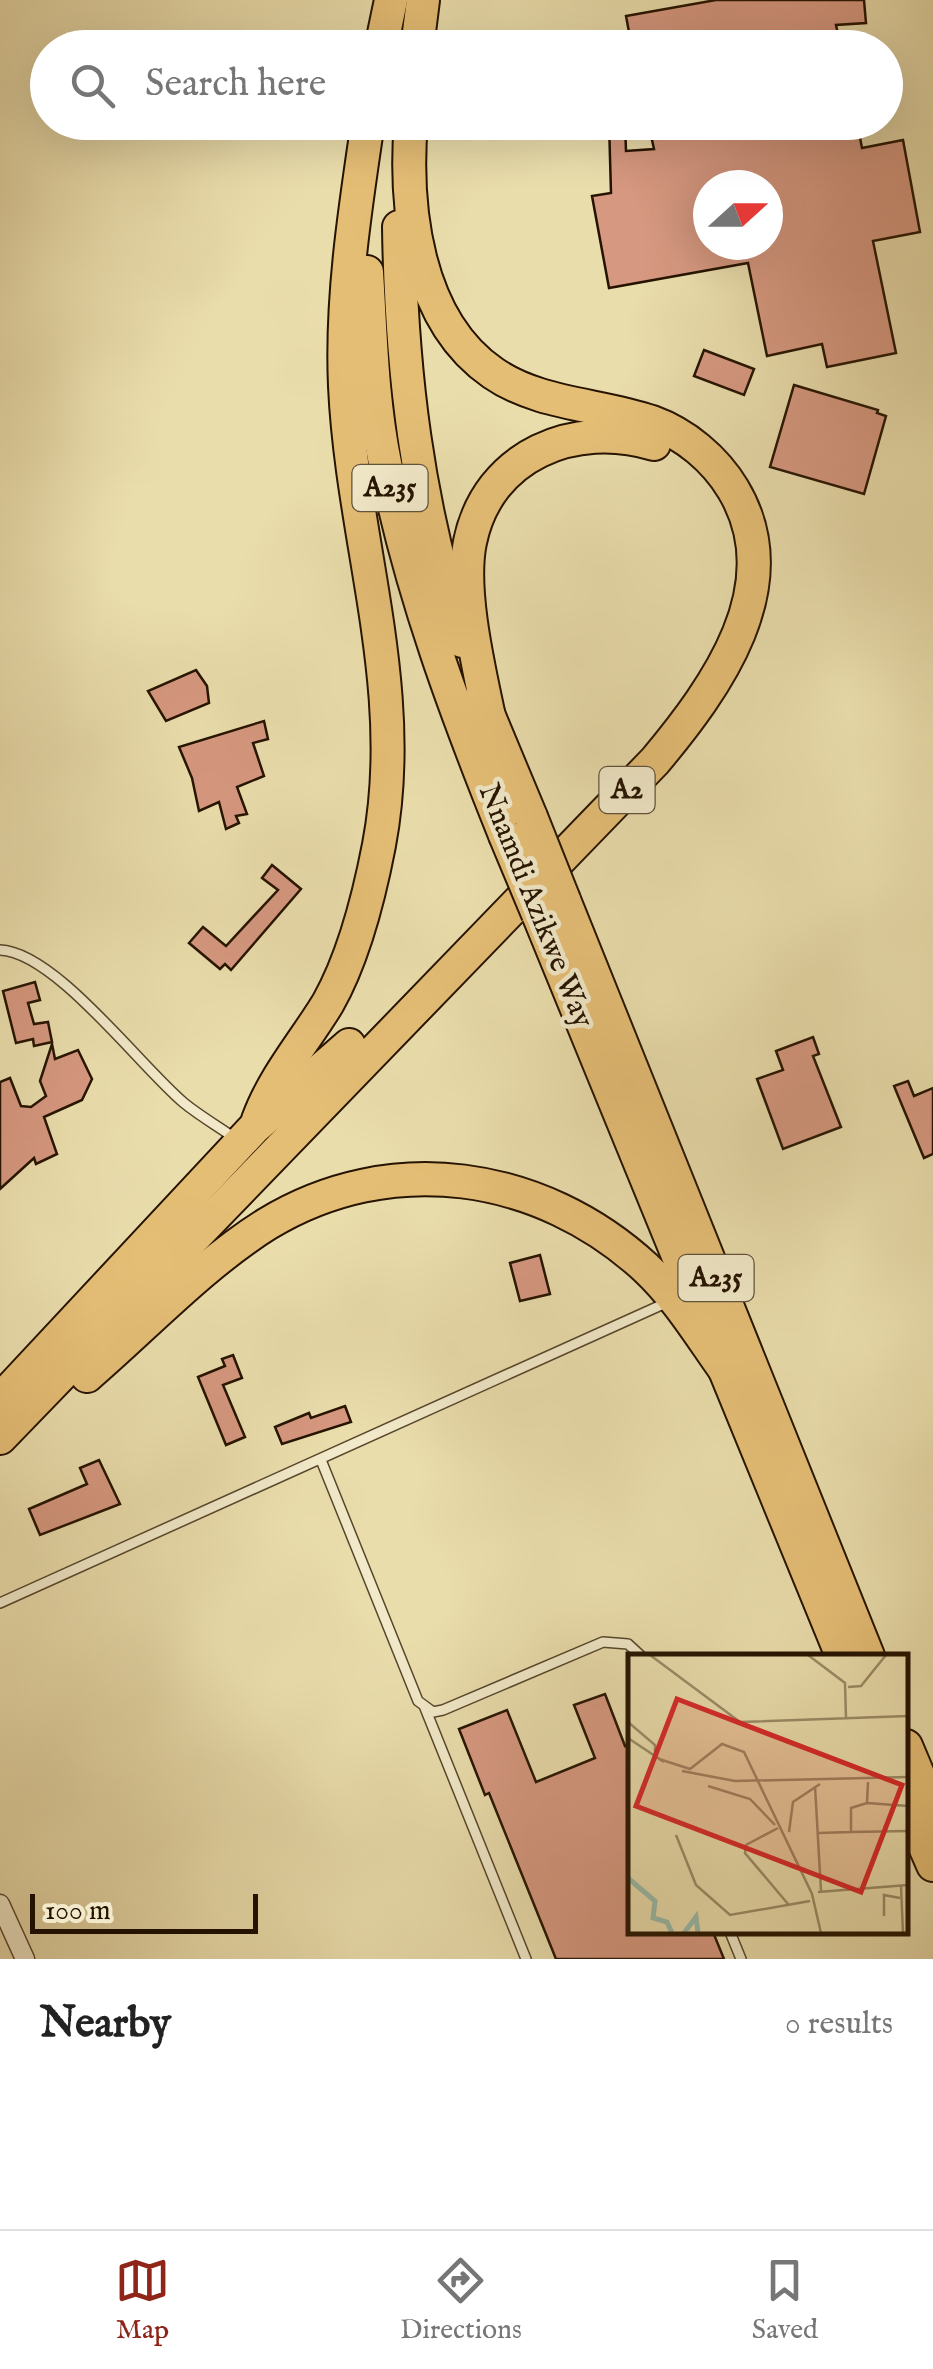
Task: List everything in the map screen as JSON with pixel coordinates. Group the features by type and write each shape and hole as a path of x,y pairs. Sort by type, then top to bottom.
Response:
{"highway":[{"path":"386,30 392,0"},
{"path":"419,30 423,0"},
{"path":"248,1136 330,998 360,924 379,846 388,785 384,646 352,454 345,385 347,303 368,140"},
{"name":"Nnamdi Azikwe Way","path":"369,140 365,236 374,395 384,460 439,670 518,826 867,1654"},
{"name":"Nnamdi Azikwe Way","path":"407,140 400,280 416,459 449,603 489,718 518,826"},
{"name":"A2","path":"3,1436 655,761 709,692 741,628 756,558 741,502 724,474 682,437 654,423 516,385 492,372 452,330 425,274 416,238 409,140"},
{"path":"0,1400 248,1136 321,1074 658,731 699,670 722,626 733,588 734,552 725,518 708,488 682,459 653,444 619,435 583,436 524,457 499,480 481,510 469,544 477,651 489,718"},
{"name":"Nnamdi Azikwe Way","path":"551,907 725,1370 841,1654"},
{"path":"3,1436 82,1380 264,1226 324,1196 393,1178 490,1184 561,1208 619,1244 674,1299 725,1370"},
{"path":"908,1751 933,1810"},
{"path":"908,1807 933,1865"}],"street":[{"path":"0,1904 25,1959"}],"lane":[{"path":"0,950 20,951 51,972 184,1102 248,1136"},
{"path":"0,1603 321,1460 464,1390 674,1299"},
{"path":"321,1460 526,1959"},
{"path":"425,1708 442,1710 603,1642 628,1644 638,1654"},
{"path":"731,1934 741,1959"}],"building":[{"path":"716,0 864,0 866,23 836,25 837,30 629,30 626,16"},
{"path":"610,140 626,140 626,151 654,149 652,140 860,140 862,148 903,140 920,232 873,241 896,353 827,367 822,344 767,356 748,263 609,288 592,196 611,193"},
{"path":"704,350 754,369 744,395 694,376"},
{"path":"794,385 878,410 886,416 864,494 770,467"},
{"path":"196,670 207,686 209,703 166,721 148,691"},
{"path":"264,721 268,739 253,743 264,776 237,787 247,814 236,816 239,823 226,829 219,802 199,811 192,778 179,747"},
{"path":"272,865 301,889 231,970 225,964 220,969 189,943 203,927 226,946 278,890 262,878"},
{"path":"35,982 40,1000 28,1003 34,1024 48,1022 52,1042 34,1046 33,1039 16,1043 3,991"},
{"path":"813,1037 819,1054 813,1056 841,1127 783,1149 757,1079 783,1070 776,1051"},
{"path":"52,1044 55,1059 78,1050 92,1079 82,1100 44,1117 57,1154 36,1164 34,1158 0,1189 0,1082 10,1078 21,1106 31,1107 46,1096 40,1081"},
{"path":"908,1081 914,1096 933,1088 933,1154 924,1158 894,1086"},
{"path":"540,1255 550,1294 520,1301 510,1263"},
{"path":"233,1355 242,1378 223,1385 245,1437 226,1445 198,1377 225,1366 222,1359"},
{"path":"345,1406 351,1422 282,1444 275,1427 309,1413 311,1418"},
{"path":"99,1460 120,1504 40,1535 29,1509 87,1484 80,1468"},
{"path":"605,1694 625,1746 628,1745 628,1934 714,1934 724,1959 556,1959 459,1729 507,1710 536,1782 595,1758 574,1705"}]}
